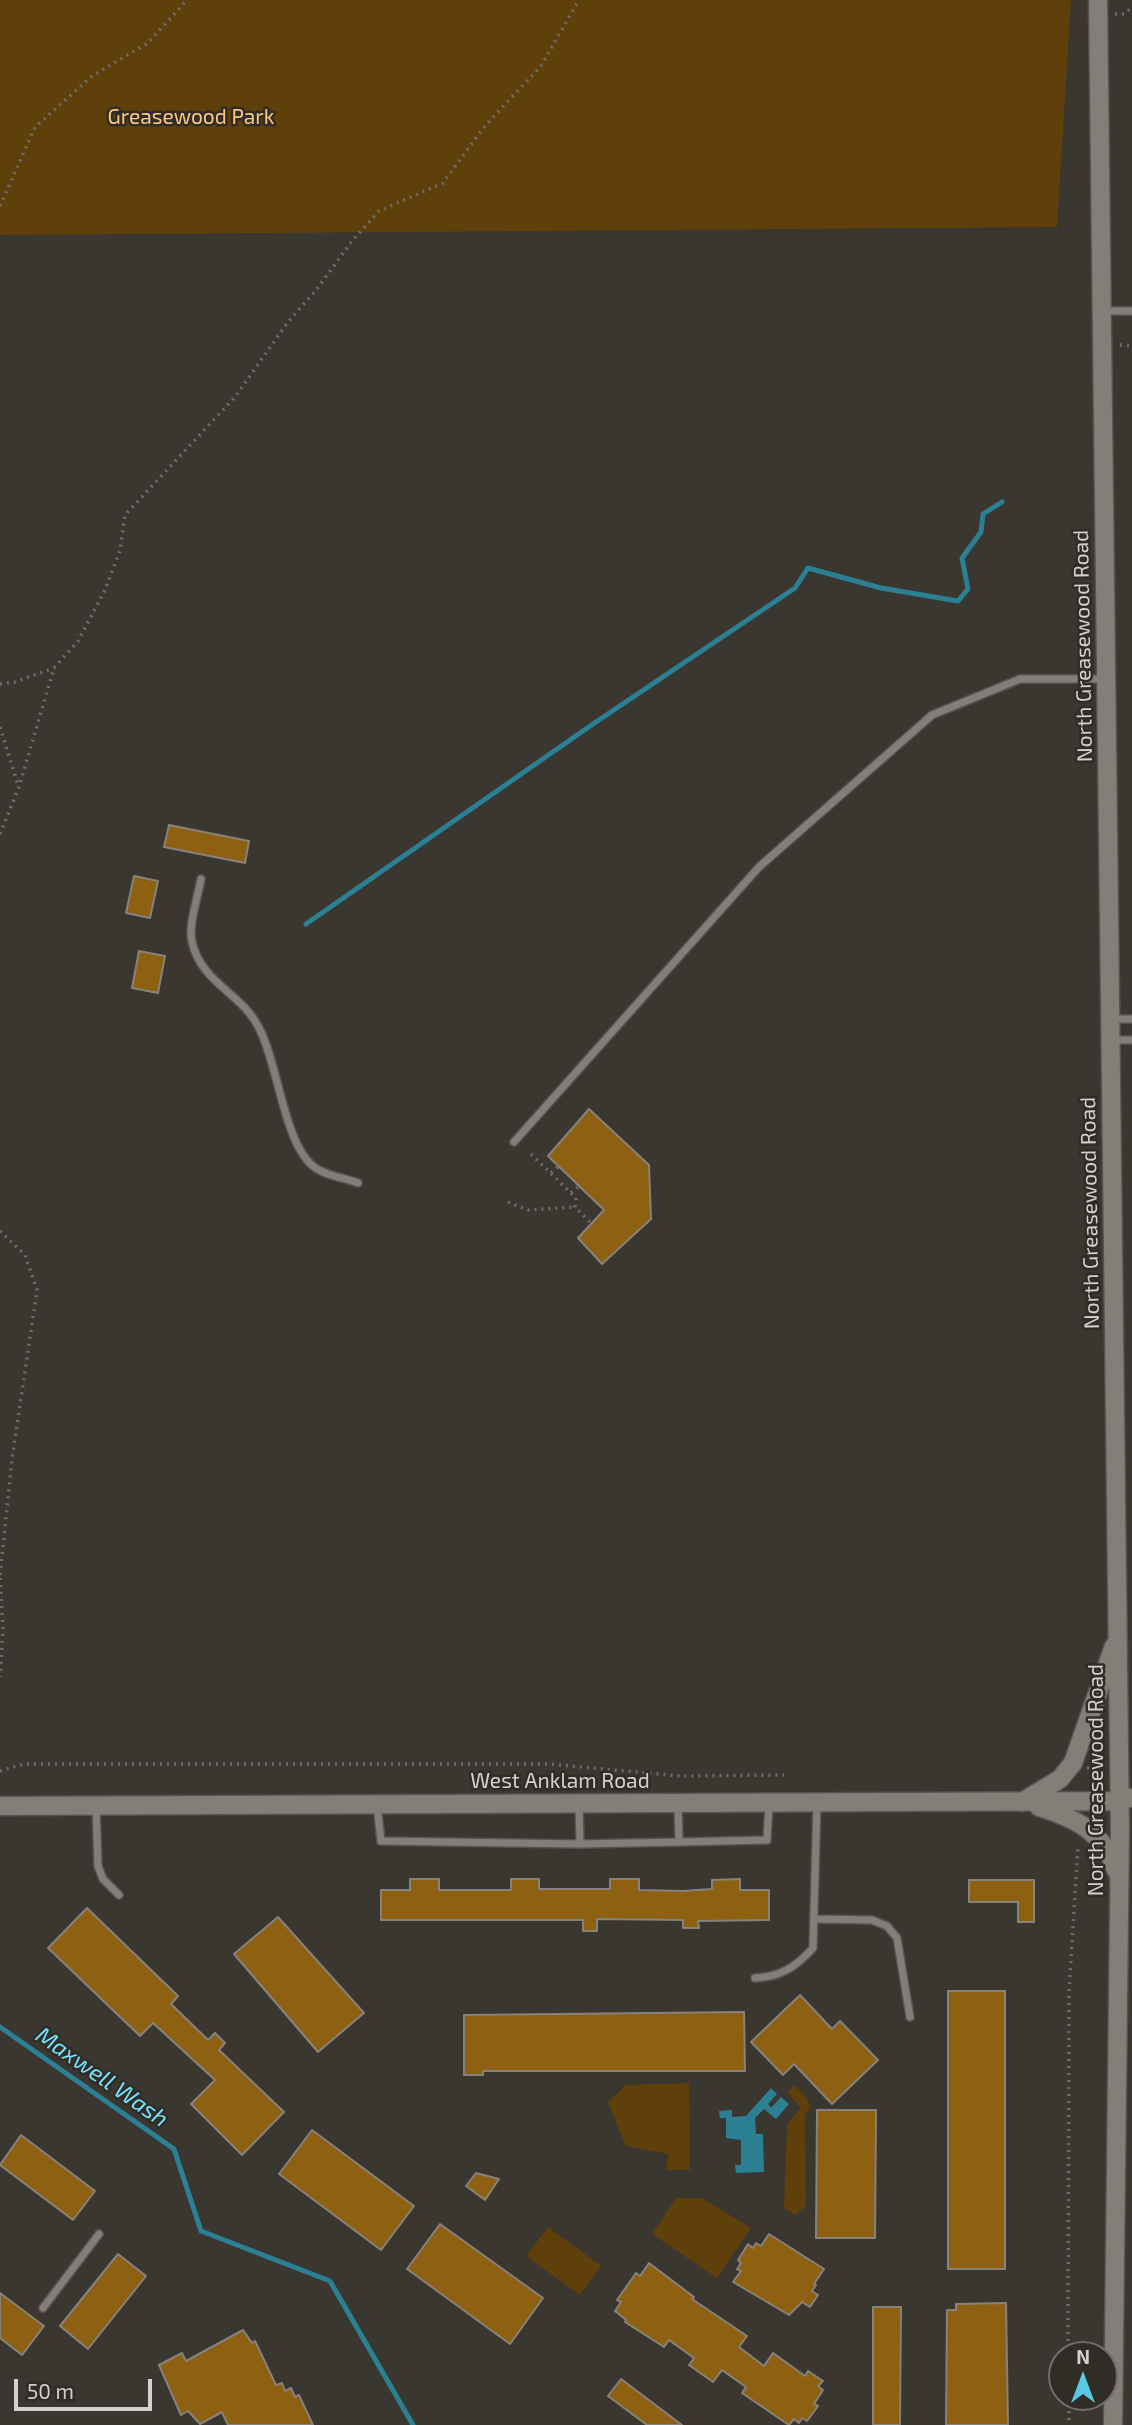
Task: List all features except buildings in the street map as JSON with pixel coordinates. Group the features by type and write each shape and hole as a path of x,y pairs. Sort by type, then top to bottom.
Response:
{"main road":[{"name":"North Greasewood Road","path":"1098,0 1119,1720 1128,1801 1120,1880 1113,2425"},
{"path":"1022,1802 1060,1779 1073,1763 1118,1634"},
{"path":"1119,1720 1132,1740"},
{"name":"West Anklam Road","path":"0,1806 1128,1801"},
{"path":"1022,1802 1062,1815 1093,1832 1108,1849 1120,1880"}],"lane":[{"path":"1102,312 1132,311"},
{"path":"514,1142 759,867 932,715 1020,679 1107,679"},
{"path":"201,879 191,939 198,962 212,980 233,994 259,1027 296,1145 313,1167 358,1183"},
{"path":"1111,1019 1132,1019"},
{"path":"1111,1040 1132,1040"},
{"path":"755,1978 773,1977 803,1959 813,1948 816,1919 817,1802"},
{"path":"678,1803 679,1842"},
{"path":"377,1804 381,1841 580,1844 767,1840 769,1803"},
{"path":"579,1804 580,1844"},
{"path":"96,1806 98,1866 103,1879 119,1895"},
{"path":"816,1919 872,1920 887,1926 897,1938 910,2017"},
{"path":"43,2308 99,2234"}],"path":[{"path":"0,206 35,127 92,76 148,43 187,0"},
{"path":"0,834 19,787 54,668 78,641 104,592 120,551 125,515 235,397 288,322 370,221 380,211 443,183 484,127 541,66 579,0"},
{"path":"0,684 15,682 54,668"},
{"path":"0,727 19,787"},
{"path":"531,1154 576,1198 575,1207"},
{"path":"551,1174 558,1167"},
{"path":"571,1193 578,1186"},
{"path":"508,1202 528,1210 575,1207 590,1222"},
{"path":"0,1231 25,1255 37,1290 14,1446 0,1577 3,1628 0,1677"},
{"path":"0,1771 23,1764 548,1765 681,1776 785,1775"},
{"path":"1093,1768 1093,1776"},
{"path":"1068,2341 1069,1992 1079,1840"}],"green space":[{"name":"Greasewood Park","path":"0,0 1071,0 1057,227 0,235"},
{"path":"689,2083 690,2170 666,2170 668,2154 626,2146 608,2102 626,2085"},
{"path":"794,2085 807,2098 810,2107 805,2115 806,2206 795,2215 784,2208 787,2124 801,2108 788,2093"},
{"path":"676,2198 702,2198 751,2228 717,2278 652,2234"},
{"path":"548,2227 601,2266 580,2295 526,2256"}],"water":[{"path":"771,2088 777,2094 768,2104 771,2108 781,2097 789,2104 776,2119 764,2109 755,2118 756,2134 763,2134 764,2172 736,2173 735,2165 741,2165 741,2140 726,2138 726,2118 720,2118 719,2111 732,2110 732,2117 746,2116"}],"waterway":[{"path":"306,924 593,724 795,588 808,568 881,588 958,601 968,589 962,558 981,532 983,514 1002,502"},
{"name":"Maxwell Wash","path":"0,2027 174,2149 201,2231 330,2281 413,2425"}]}
